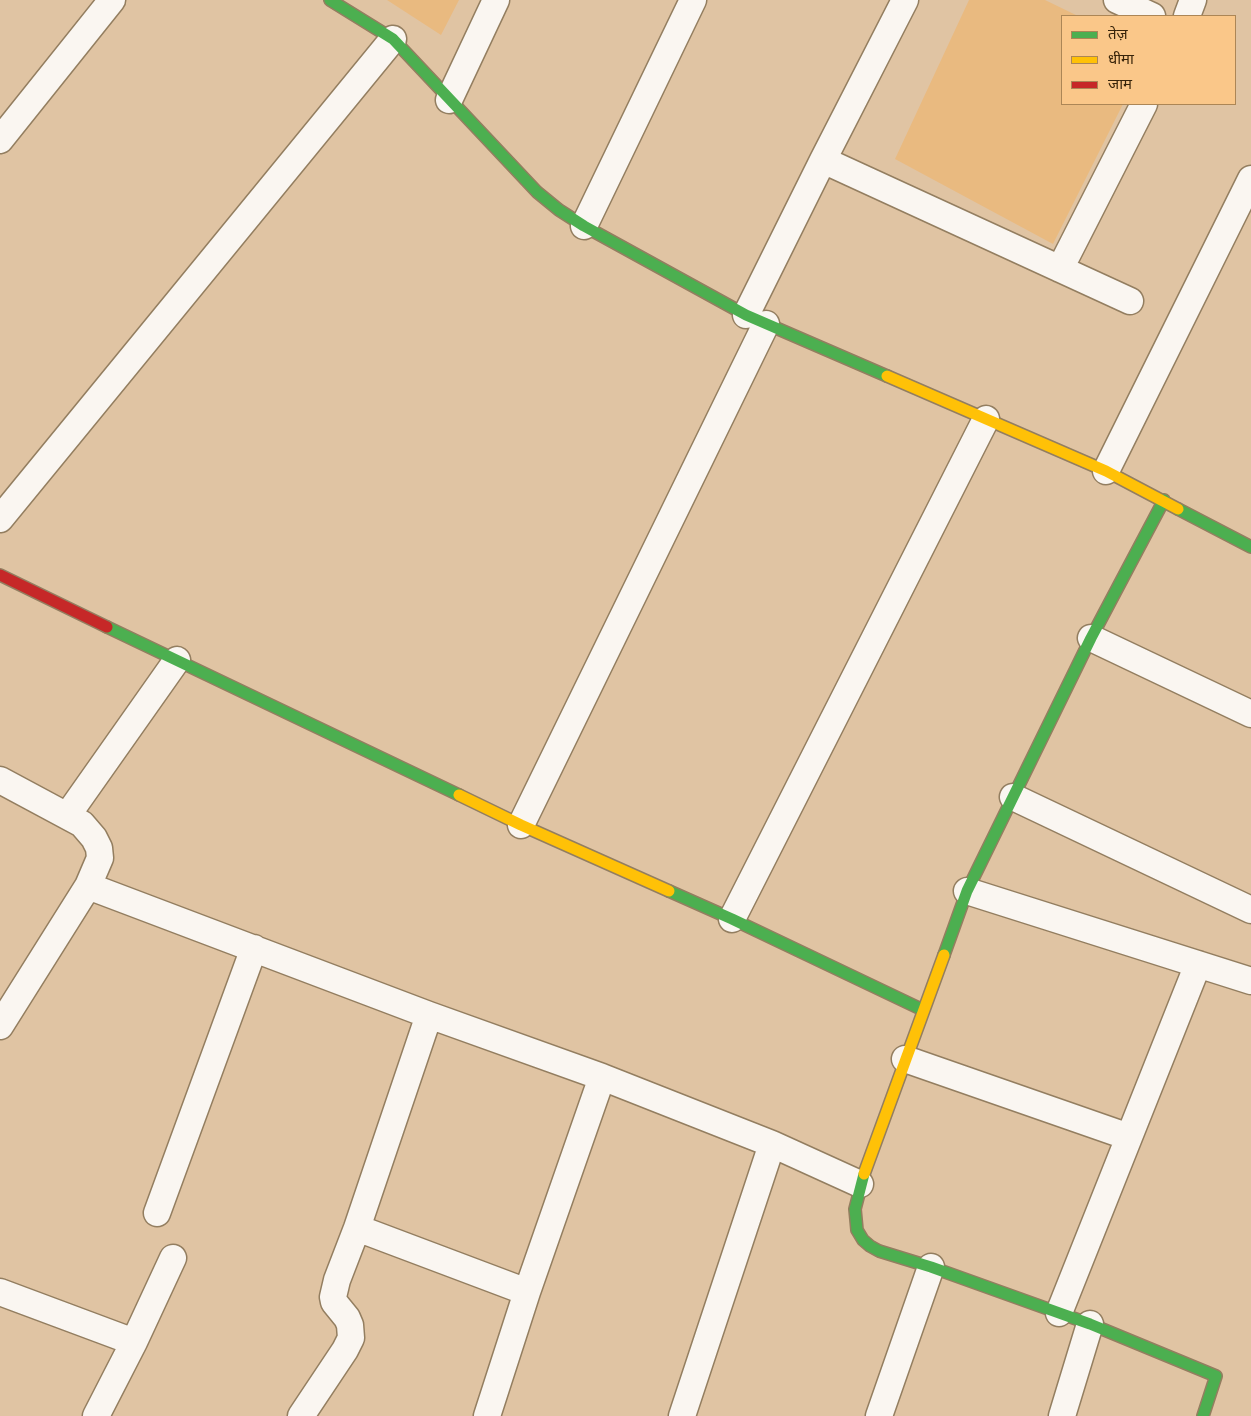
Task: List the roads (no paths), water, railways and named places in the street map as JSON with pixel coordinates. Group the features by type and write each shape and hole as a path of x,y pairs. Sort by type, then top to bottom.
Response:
{"street":[{"path":"0,140 112,0"},
{"path":"330,0 393,40 537,192 559,210 584,226 756,319 1106,470 1251,547"},
{"path":"449,100 496,0"},
{"path":"584,226 693,0"},
{"path":"521,825 756,319 823,160 905,0"},
{"path":"1117,0 1150,15"},
{"path":"1187,15 1193,0"},
{"path":"0,520 393,40"},
{"path":"1060,269 1143,105"},
{"path":"823,160 1130,301"},
{"path":"1106,470 1251,179"},
{"path":"732,919 986,419"},
{"path":"1164,500 1092,638 966,891 860,1184 855,1209 857,1230 863,1240 879,1251 931,1267 1090,1324 1216,1376 1204,1416"},
{"path":"0,575 521,825 732,919 923,1010"},
{"path":"1092,638 1251,714"},
{"path":"67,816 177,660"},
{"path":"0,780 82,824 94,838 99,848 100,858 88,886 0,1026"},
{"path":"1013,797 1251,910"},
{"path":"88,886 429,1015 602,1077 772,1144 860,1184"},
{"path":"966,891 1251,981"},
{"path":"158,1213 254,948"},
{"path":"1059,1313 1198,964"},
{"path":"301,1416 351,1338 350,1325 347,1318 336,1306 333,1297 337,1280 357,1228 429,1015"},
{"path":"905,1060 1129,1138"},
{"path":"487,1416 527,1292 602,1077"},
{"path":"682,1416 772,1144"},
{"path":"357,1228 527,1292"},
{"path":"96,1416 134,1342 173,1258"},
{"path":"879,1416 931,1267"},
{"path":"0,1292 134,1342"},
{"path":"1062,1416 1090,1324"}]}
